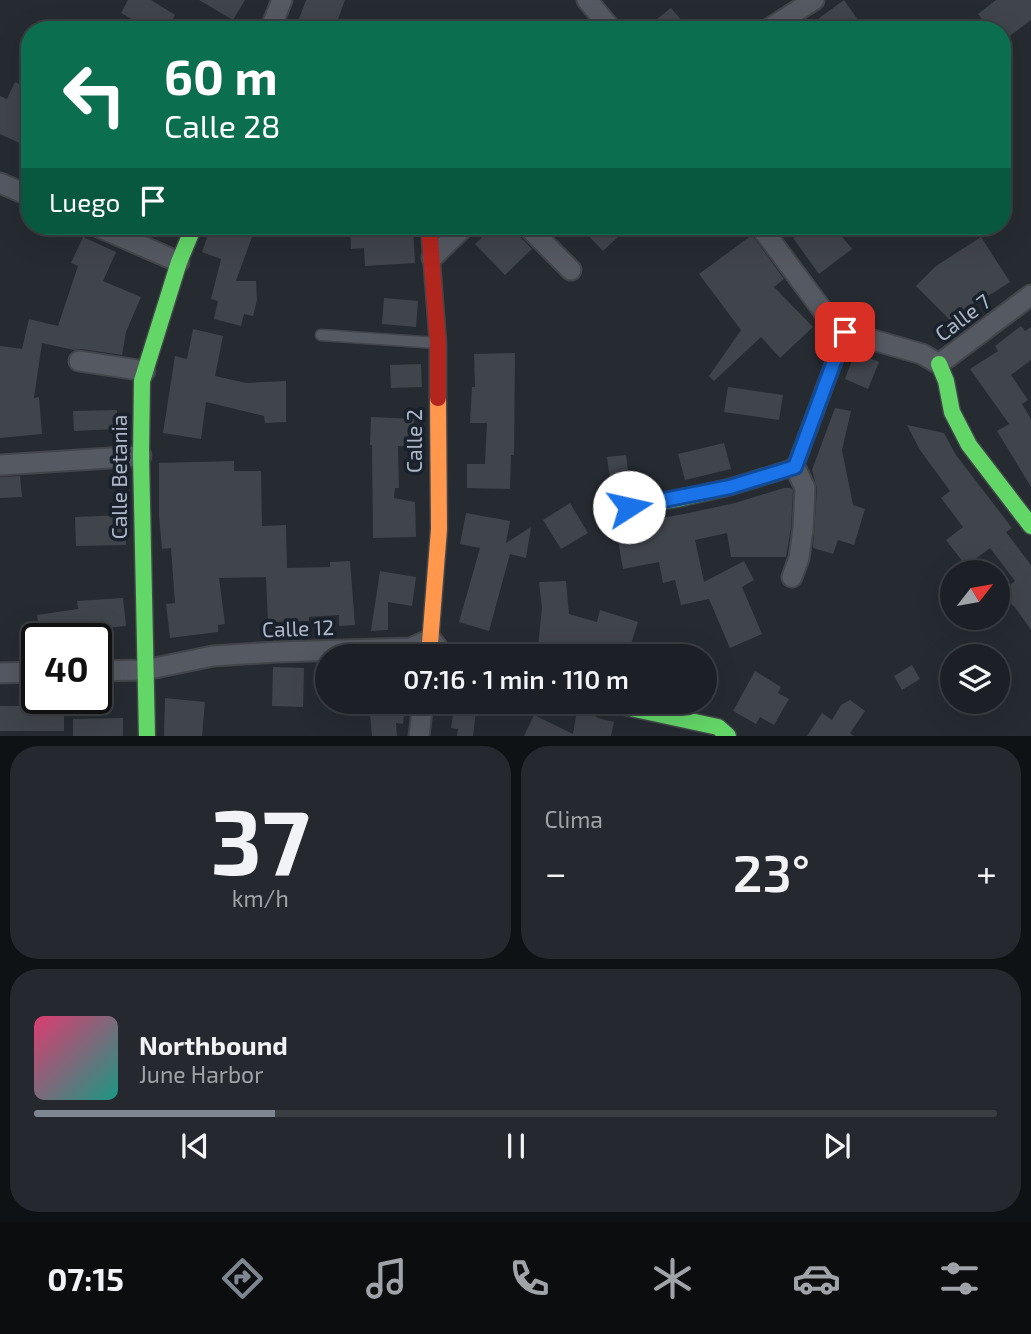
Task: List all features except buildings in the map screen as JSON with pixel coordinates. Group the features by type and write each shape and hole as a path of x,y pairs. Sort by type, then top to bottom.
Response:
{"street":[{"path":"274,21 282,0"},
{"path":"587,0 604,21"},
{"path":"781,21 814,0"},
{"path":"0,183 21,193"},
{"path":"117,235 179,262"},
{"name":"Calle Betania","path":"147,736 142,381 179,262 190,235"},
{"name":"Calle 2","path":"430,235 438,343 439,529 430,644"},
{"path":"432,258 456,235"},
{"path":"536,235 571,270"},
{"path":"767,235 829,319 845,332 922,354 939,364"},
{"name":"Calle 7","path":"1031,295 939,364 946,381 952,412 969,445 1031,526"},
{"path":"792,577 799,558 805,488 795,467 845,332"},
{"path":"79,362 145,371"},
{"path":"0,465 141,456"},
{"path":"629,507 730,487 795,467"},
{"name":"Calle 12","path":"112,671 145,670 213,656 315,651"},
{"path":"0,673 21,672"},
{"path":"419,736 422,714"},
{"path":"658,714 718,727 728,736"}],"lane":[{"path":"321,335 438,343"}],"traffic: fast":[{"path":"147,736 142,381 179,262 190,235"},
{"path":"629,507 730,487 795,467 845,332"},
{"path":"939,364 946,381 952,412 969,445 1031,526"},
{"path":"658,714 718,727 728,736"}],"traffic: slow":[{"path":"430,644 439,529 438,398"}],"traffic: jam":[{"path":"430,235 438,343 438,398"}],"route":[{"path":"629,507 730,487 795,467 845,332"}]}
